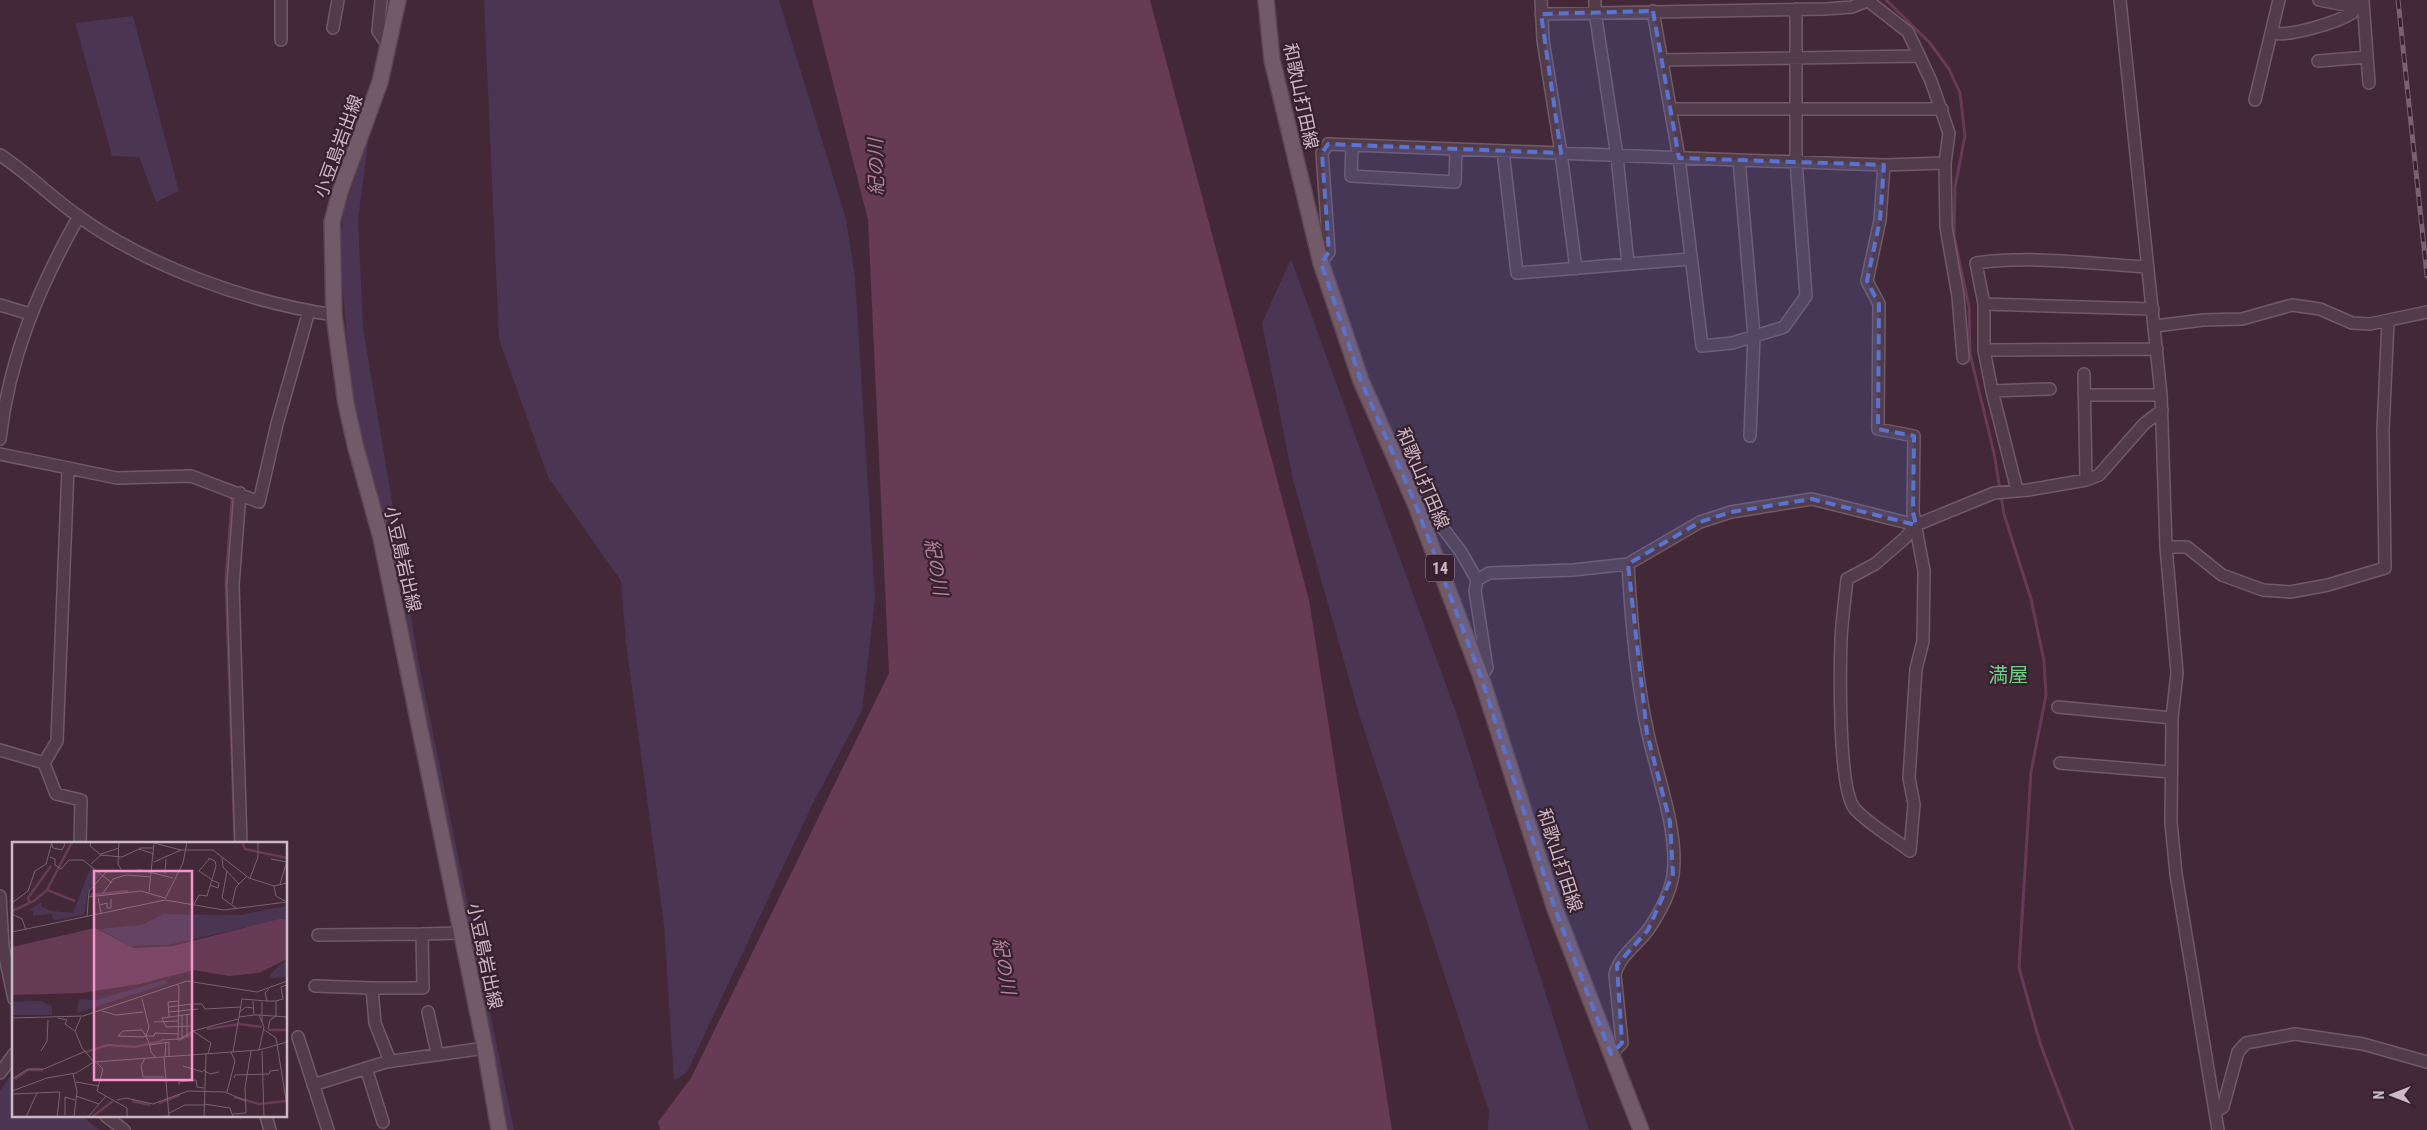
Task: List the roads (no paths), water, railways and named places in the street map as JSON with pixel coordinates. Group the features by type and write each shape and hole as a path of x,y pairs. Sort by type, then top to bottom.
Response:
{"main road":[{"name":"小豆島岩出線","path":"398,0 380,82 340,192 332,222 334,315 346,404 381,538 485,1048 499,1130"},
{"name":"和歌山打田線","path":"1266,0 1272,60 1321,263 1361,381 1415,503 1481,676 1555,910 1641,1130"}],"street":[{"path":"280,40 281,0"},
{"path":"333,28 338,0"},
{"path":"381,0 378,30 389,47"},
{"path":"1541,0 1541,14 1576,269"},
{"path":"1595,0 1595,12 1617,156 1628,264"},
{"path":"2120,0 2162,410 2166,547 2176,673 2170,772 2171,822 2176,874 2218,1130"},
{"path":"2254,100 2279,0"},
{"path":"2319,0 2361,2"},
{"path":"1541,14 1852,7 1867,1 1908,32 1942,109 1949,133 1945,163 1946,227 1958,296 1963,358"},
{"path":"2271,33 2280,34 2329,24 2352,13 2361,2"},
{"path":"2361,2 2368,83"},
{"path":"1653,11 1679,158 1702,346 1732,343 1784,327 1806,296 1796,161 1796,9"},
{"path":"1662,60 1919,56"},
{"path":"2318,61 2367,57"},
{"path":"1670,109 1942,109"},
{"path":"1321,263 1330,252 1322,153 1328,144 1739,160 1884,164 1945,163"},
{"path":"1352,145 1350,176 1455,182 1456,149"},
{"path":"1503,151 1517,273 1690,259"},
{"path":"0,155 79,216 157,262 209,283 309,311 334,315"},
{"path":"1739,160 1754,336 1750,436"},
{"path":"1884,164 1880,220 1867,281 1879,304 1878,429 1914,436 1913,512 1916,526 1924,571 1923,641 1916,669 1909,778 1914,804 1910,851 1855,809 1848,799 1844,773 1841,639 1848,579 1875,564 1916,526 1994,492 2086,480 2099,475 2144,424 2162,410"},
{"path":"0,439 4,407 16,353 30,314 53,261 79,216"},
{"path":"2012,490 1984,350 1984,304 1976,263 1996,260 2052,261 2148,267"},
{"path":"1984,304 2153,309"},
{"path":"0,305 30,314"},
{"path":"2154,326 2203,320 2242,319 2292,305 2320,310 2352,323 2370,324 2388,322 2427,312"},
{"path":"0,454 117,478 191,476 240,493 259,502 277,424 309,311"},
{"path":"2166,547 2188,547 2222,575 2263,590 2290,592 2318,587 2385,568 2382,430 2388,322"},
{"path":"1984,350 2157,348"},
{"path":"2084,374 2086,480"},
{"path":"1992,391 2050,389"},
{"path":"2084,395 2161,395"},
{"path":"44,763 57,741 68,469"},
{"path":"240,493 233,585 241,842"},
{"path":"1477,580 1489,573 1573,570 1628,564 1700,522 1731,512 1812,499 1916,526"},
{"path":"1415,503 1426,506 1461,552 1477,580 1475,591 1487,668 1481,676"},
{"path":"1611,1054 1622,1043 1615,975 1617,965 1648,930 1662,907 1673,874 1670,822 1647,733 1640,689 1628,564"},
{"path":"2058,706 2172,718"},
{"path":"0,750 44,763"},
{"path":"44,763 56,794 81,800 80,842"},
{"path":"2060,763 2170,772"},
{"path":"0,896 3,946 12,990"},
{"path":"318,936 461,932"},
{"path":"315,986 423,988 422,934"},
{"path":"372,988 375,1023 390,1061"},
{"path":"428,1012 438,1053"},
{"path":"2215,1112 2223,1107 2238,1052 2246,1043 2295,1034 2363,1044 2427,1062"},
{"path":"298,1037 328,1130"},
{"path":"313,1085 390,1061 485,1048"},
{"path":"0,1073 12,1057"},
{"path":"366,1068 383,1122"},
{"path":"109,1118 124,1130"}],"water":[{"name":"紀の川","path":"812,0 1150,0 1309,600 1392,1130 660,1130 658,1122 691,1078 889,673 868,220"}],"waterway":[{"path":"1886,0 1929,42 1949,69 1960,93 1965,136 1955,187 1954,236 1969,307 1970,354 1994,453 2004,514 2031,599 2044,661 2046,695 2031,772 2019,968 2040,1043 2073,1130"},
{"path":"232,500 226,581 235,842"},
{"path":"261,1118 264,1130"}],"railway":[{"path":"2398,0 2427,276"}],"district":[{"name":"満屋","path":"2008,675"}]}
